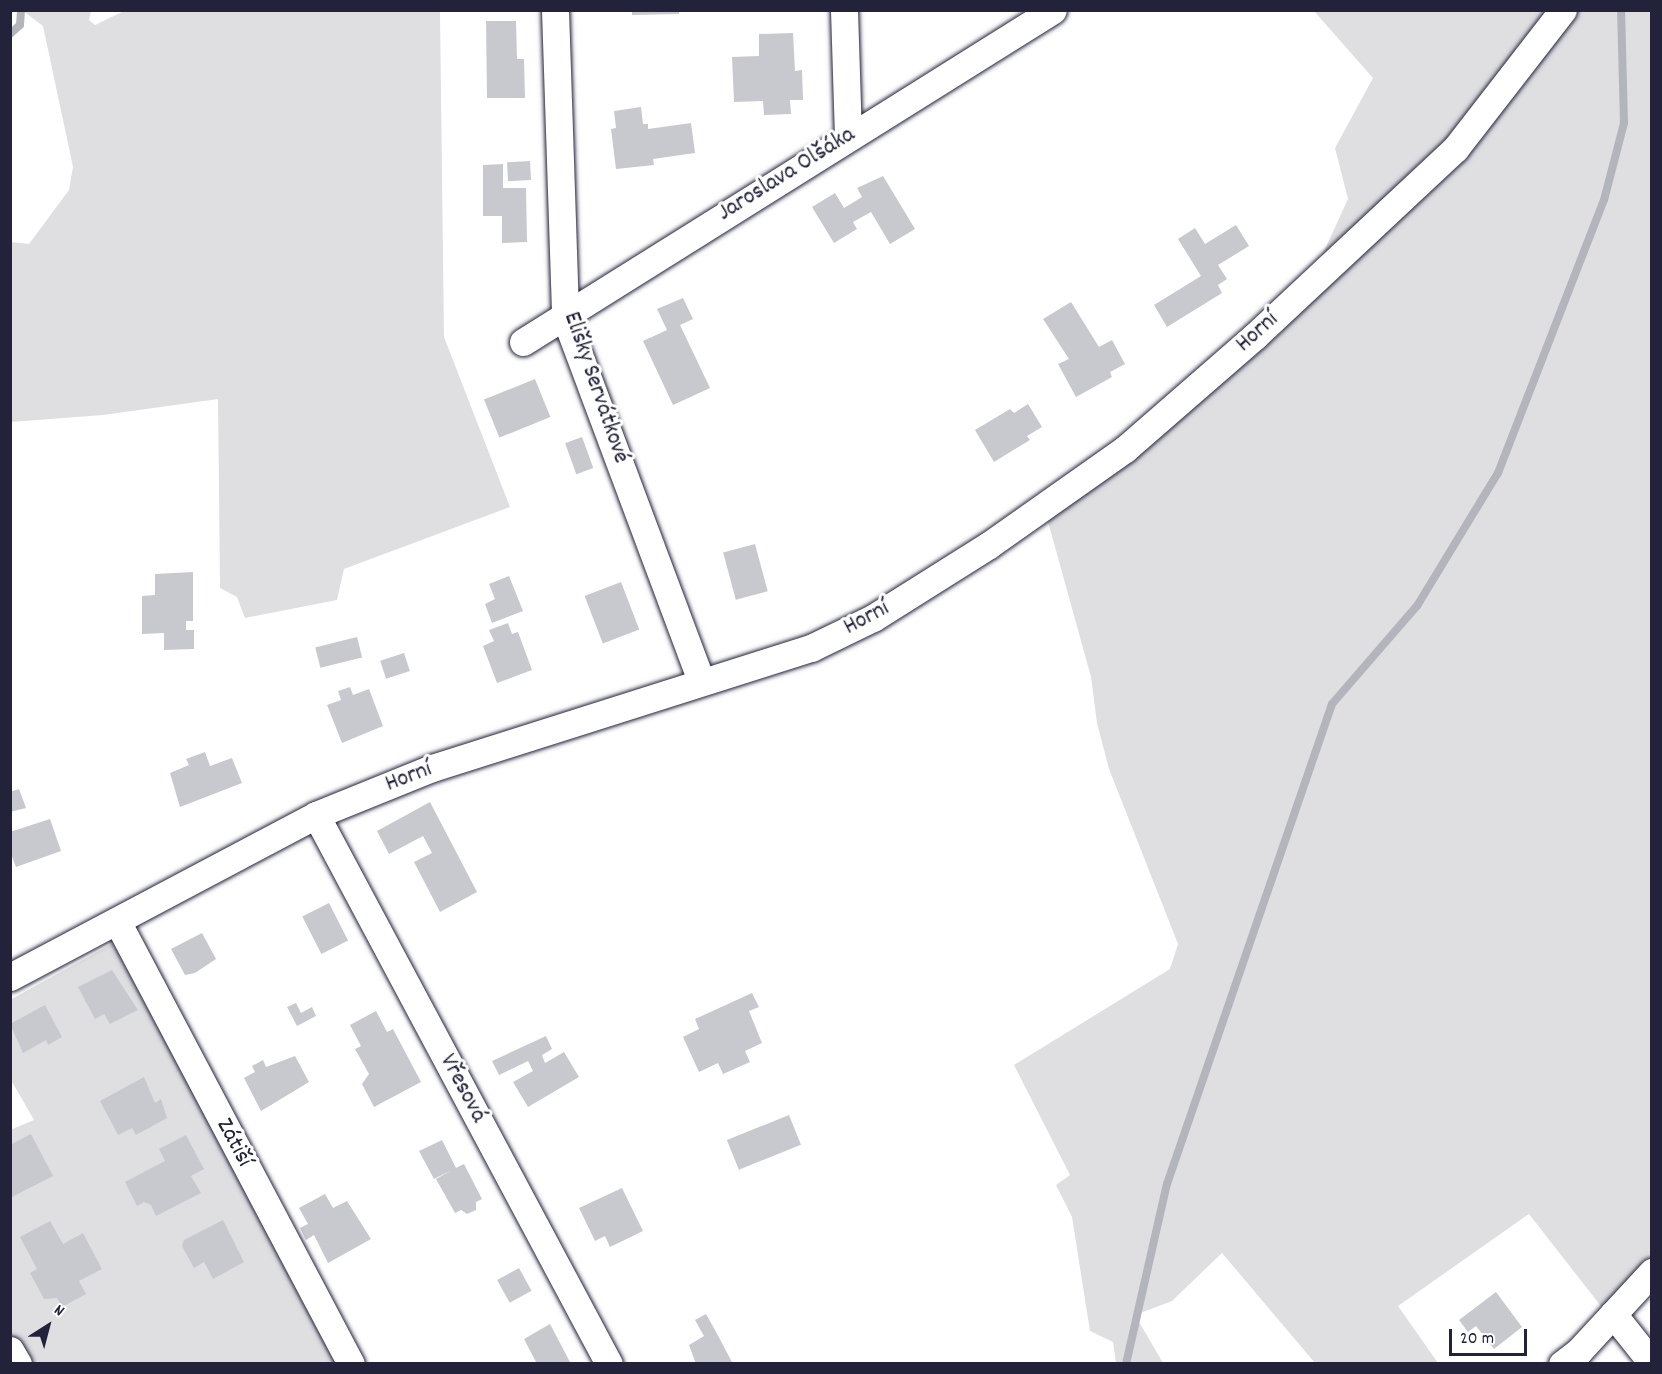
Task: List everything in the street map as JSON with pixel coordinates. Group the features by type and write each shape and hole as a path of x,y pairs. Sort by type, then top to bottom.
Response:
{"street":[{"name":"Elišky Servátkové","path":"555,10 565,316 701,680"},
{"path":"844,10 848,136"},
{"name":"Jaroslava Olšáka","path":"523,342 848,136 1053,10"},
{"name":"Horní","path":"10,977 316,815 432,768 701,680 811,648 873,618 989,545 1125,449 1255,336 1455,149 1563,10"},
{"name":"Vřesová","path":"316,815 609,1364"},
{"name":"Zátiší","path":"117,921 351,1364"},
{"path":"1562,1364 1652,1272"},
{"path":"1613,1314 1652,1363"},
{"path":"10,1350 18,1364"}],"shaded area":[{"path":"126,10 440,11 444,337 510,507 344,569 337,600 245,618 237,597 220,588 218,399 103,415 11,422 11,242 29,244 69,190 73,167 43,26 23,11 91,11 89,20 95,25"},
{"path":"1314,11 1651,11 1651,1279 1611,1319 1529,1214 1398,1306 1438,1363 1315,1363 1222,1253 1172,1301 1135,1315 1163,1363 1116,1363 1113,1342 1090,1331 1072,1217 1056,1185 1070,1175 1014,1065 1170,969 1178,944 1109,769 1097,723 1091,677 1047,518 1175,422 1282,332 1314,273 1348,199 1335,148 1373,78"},
{"path":"119,940 344,1363 24,1363 11,1339 10,1130 34,1120 11,1080 10,1000"}],"building":[{"path":"632,10 679,10 679,14 632,15"},
{"path":"486,21 516,21 517,59 524,59 525,98 487,98"},
{"path":"793,33 795,71 802,70 803,100 790,100 791,114 764,115 763,101 734,102 732,57 759,56 759,34"},
{"path":"641,107 643,124 648,124 648,129 691,123 695,153 653,159 654,165 616,169 611,129 616,128 614,111"},
{"path":"530,161 531,180 508,181 507,162"},
{"path":"503,164 503,188 526,188 527,242 502,243 502,216 483,216 483,165"},
{"path":"883,176 915,229 890,244 871,212 853,222 857,229 834,243 812,207 835,193 844,208 862,197 857,188"},
{"path":"1236,225 1249,246 1218,265 1227,279 1218,285 1222,293 1167,327 1154,305 1201,276 1178,239 1195,228 1205,244"},
{"path":"683,298 693,319 680,325 710,388 673,405 643,341 667,330 657,309"},
{"path":"1071,302 1099,347 1112,340 1125,364 1110,372 1112,377 1076,397 1058,364 1069,359 1043,319"},
{"path":"535,379 550,417 499,438 484,400"},
{"path":"1028,404 1042,427 1027,436 1030,440 994,462 975,430 1010,409 1014,413"},
{"path":"582,437 593,468 576,474 565,443"},
{"path":"755,544 768,591 736,600 723,553"},
{"path":"193,572 193,621 186,621 186,630 194,630 194,649 164,650 164,633 142,634 142,596 155,595 155,574"},
{"path":"509,576 523,611 492,623 485,604 495,599 489,584"},
{"path":"621,582 639,630 603,644 585,596"},
{"path":"508,623 512,634 518,632 532,670 497,683 483,646 494,641 489,630"},
{"path":"357,637 362,657 320,668 315,647"},
{"path":"404,653 410,671 386,679 380,661"},
{"path":"350,687 353,695 369,689 383,726 342,743 327,705 341,700 338,691"},
{"path":"205,752 210,766 232,758 242,783 180,807 170,773 189,765 186,759"},
{"path":"19,789 26,808 10,812 10,792"},
{"path":"430,802 477,892 440,912 414,862 432,853 423,836 389,854 377,831"},
{"path":"50,819 61,851 16,867 10,851 10,832"},
{"path":"329,903 348,940 321,954 302,917"},
{"path":"202,933 216,959 195,973 185,975 171,949"},
{"path":"112,970 138,1010 110,1024 104,1014 95,1019 78,987"},
{"path":"752,993 759,1007 749,1011 762,1043 745,1051 750,1062 723,1074 718,1063 699,1072 683,1037 699,1029 695,1019"},
{"path":"296,1003 301,1013 312,1007 316,1016 297,1026 287,1007"},
{"path":"45,1005 62,1037 48,1045 46,1040 23,1053 10,1024"},
{"path":"376,1011 387,1032 393,1029 421,1082 374,1107 362,1084 369,1074 355,1049 361,1046 350,1025"},
{"path":"546,1036 552,1049 542,1055 545,1063 564,1052 579,1077 528,1107 513,1082 533,1071 528,1061 499,1075 492,1061"},
{"path":"295,1056 309,1082 261,1111 244,1078 255,1072 252,1066 263,1060 266,1067"},
{"path":"144,1077 155,1103 161,1099 167,1118 136,1135 132,1128 118,1135 100,1101"},
{"path":"789,1115 801,1145 739,1170 727,1140"},
{"path":"31,1134 53,1176 10,1198 10,1145"},
{"path":"186,1135 204,1169 191,1176 201,1193 156,1216 151,1205 144,1202 137,1206 125,1182 165,1161 159,1149"},
{"path":"442,1140 456,1168 464,1164 482,1199 476,1202 476,1210 467,1214 461,1210 455,1213 436,1179 452,1170 434,1179 419,1151"},
{"path":"622,1188 643,1231 610,1247 605,1236 595,1241 579,1208"},
{"path":"325,1194 333,1208 347,1201 371,1239 328,1263 314,1235 306,1240 300,1228 308,1224 299,1208"},
{"path":"223,1220 244,1262 213,1279 204,1262 194,1268 182,1246 184,1240"},
{"path":"50,1221 63,1244 83,1233 102,1269 79,1281 86,1294 62,1307 57,1298 44,1299 30,1273 37,1269 20,1237"},
{"path":"519,1268 532,1291 510,1303 497,1280"},
{"path":"1496,1292 1522,1327 1494,1349 1476,1326 1468,1332 1459,1320"},
{"path":"706,1314 733,1364 696,1364 689,1345 704,1336 695,1320"},
{"path":"550,1324 571,1364 537,1364 524,1339"}],"waterway":[{"path":"10,34 20,25 21,10"},
{"path":"1126,1364 1167,1184 1332,704 1417,606 1498,473 1604,200 1624,123 1621,10"}]}
